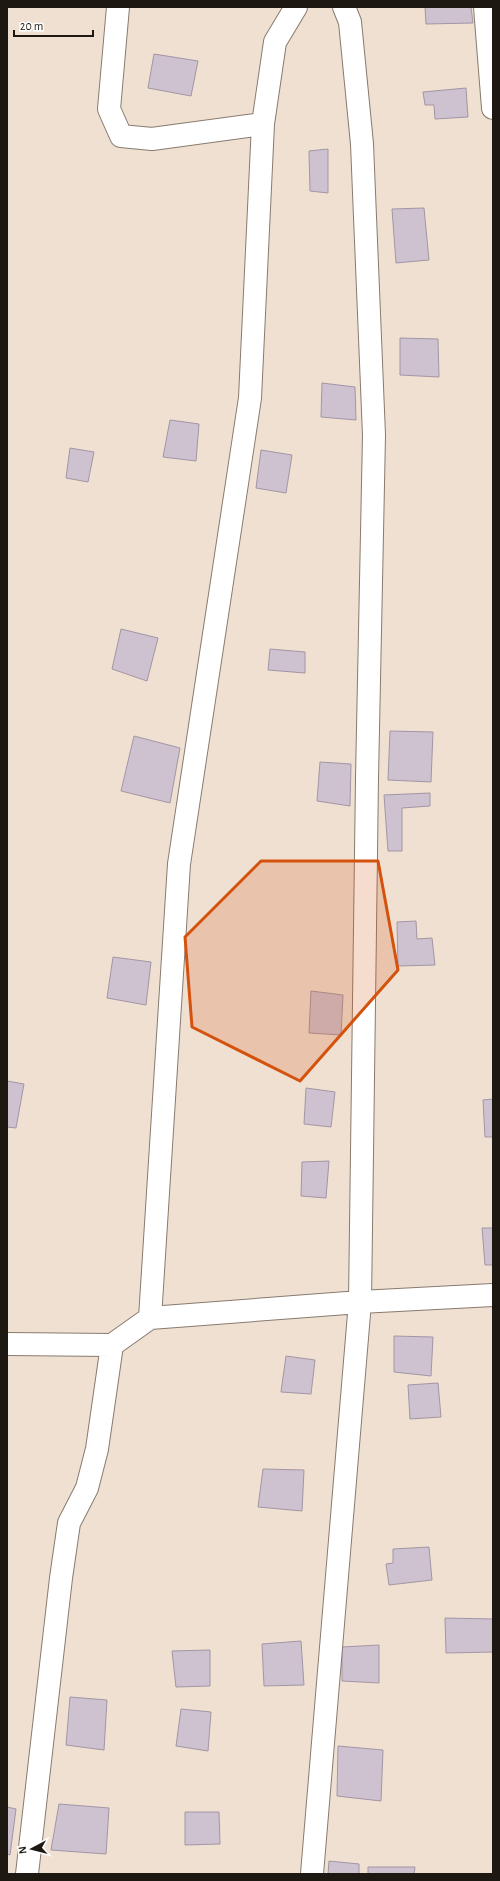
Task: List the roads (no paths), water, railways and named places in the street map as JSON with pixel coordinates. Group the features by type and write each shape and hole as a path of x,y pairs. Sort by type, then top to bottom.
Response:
{"street":[{"path":"118,7 109,109 121,136 152,139 263,124"},
{"path":"150,1318 178,864 250,398 263,124 275,42 296,7"},
{"path":"312,1874 360,1302 367,778 374,436 362,144 350,22 344,7"},
{"path":"485,7 493,108"},
{"path":"7,1344 112,1345 150,1318 360,1302 493,1295"},
{"path":"27,1874 61,1578 70,1523 87,1488 97,1449 112,1345"}]}
